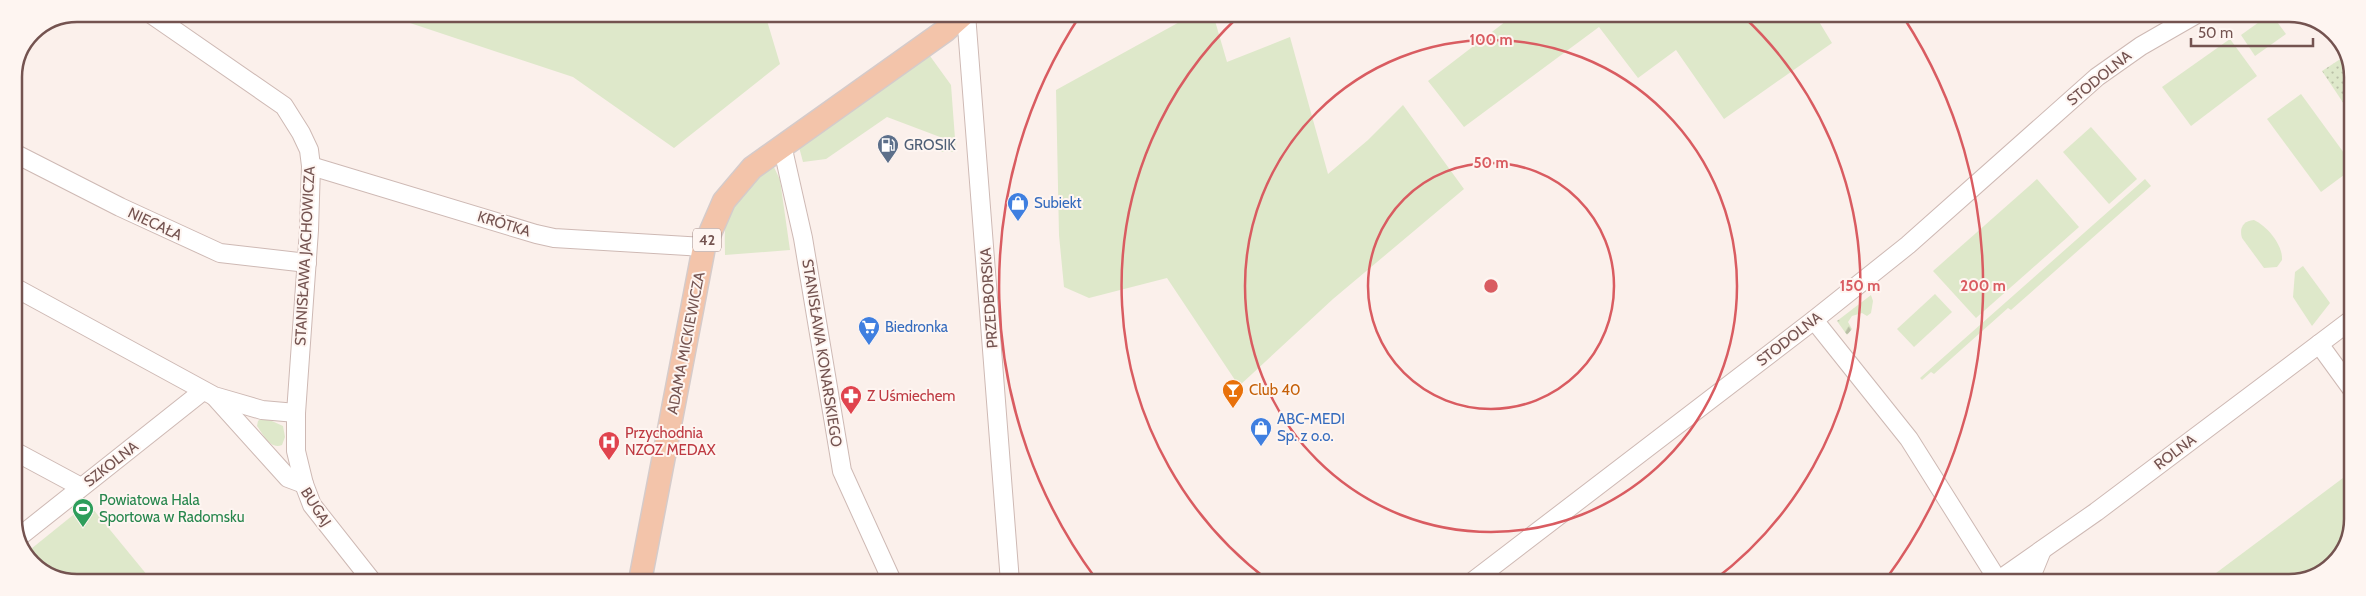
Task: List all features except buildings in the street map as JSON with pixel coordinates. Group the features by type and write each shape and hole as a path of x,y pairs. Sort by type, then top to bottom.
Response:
{"main road":[{"name":"ADAMA MICKIEWICZA","path":"641,574 704,247 720,209 735,185 752,168 954,23"}],"street":[{"name":"STANISŁAWA JACHOWICZA","path":"164,23 284,106 309,150 311,166 307,263 296,413 296,451 304,484"},
{"name":"PRZEDBORSKA","path":"966,23 1009,574"},
{"name":"STODOLNA","path":"1482,574 1814,320 1908,245 2097,78 2141,46 2181,23"},
{"name":"STANISŁAWA KONARSKIEGO","path":"782,145 804,238 842,471 888,574"},
{"name":"NIECAŁA","path":"22,157 120,207 220,253 307,263"},
{"name":"KRÓTKA","path":"311,166 554,238 704,247"},
{"name":"BUGAJ","path":"22,292 209,393 262,410 296,413"},
{"path":"1814,320 1909,439 1993,574"},
{"name":"ROLNA","path":"2009,574 2344,326"},
{"path":"2319,344 2344,378"},
{"name":"BUGAJ","path":"209,393 288,478 304,484 312,505 366,574"},
{"name":"SZKOLNA","path":"25,532 81,487 209,393"},
{"path":"23,456 81,487"},
{"path":"2032,574 2042,550"}],"green space":[{"path":"410,23 768,23 780,64 674,148 573,77"},
{"path":"1178,23 1216,23 1227,62 1290,37 1328,174 1368,140 1403,105 1464,189 1333,299 1239,386 1167,278 1089,298 1064,287 1059,235 1056,90"},
{"path":"1504,23 1820,23 1832,43 1724,119 1676,50 1638,78 1599,27 1464,127 1428,81"},
{"path":"2258,23 2278,23 2286,34 2255,56 2241,35"},
{"path":"2230,39 2257,76 2191,126 2162,87"},
{"path":"930,56 951,85 956,152 941,152 940,137 887,117 826,159 803,162 799,147"},
{"path":"2340,59 2343,74 2343,103 2322,71"},
{"path":"2301,94 2343,152 2343,176 2321,192 2267,119"},
{"path":"2091,127 2137,179 2109,204 2063,152"},
{"path":"773,165 780,180 790,250 725,255 725,227 732,207 745,191"},
{"path":"2037,179 2079,227 1976,318 1933,271"},
{"path":"2145,179 2151,186 2011,310 2008,308 1934,374 1931,372 1922,380 1920,378"},
{"path":"2254,220 2269,231 2280,248 2282,260 2277,267 2264,268 2242,238 2241,231 2245,223"},
{"path":"2303,266 2330,303 2312,326 2293,297 2295,272"},
{"path":"1935,294 1952,312 1914,347 1897,329"},
{"path":"1871,295 1873,301 1871,313 1867,316 1862,313 1852,316 1848,322 1852,329 1847,335 1837,321"},
{"path":"263,417 283,426 285,437 282,445 278,446 270,443 257,426 258,421"},
{"path":"2344,477 2344,518 2341,536 2325,560 2306,571 2288,574 2215,574"},
{"name":"Powiatowa Hala Sportowa w Radomsku","path":"88,503 146,574 78,574 60,571 44,562 32,548"}],"place":[{"name":"GROSIK","path":"888,164"},
{"name":"Subiekt","path":"1018,222"},
{"name":"Biedronka","path":"869,346"},
{"name":"Club 40","path":"1233,409"},
{"name":"Z Uśmiechem","path":"851,415"},
{"name":"ABC-MEDI Sp. z o.o.","path":"1261,447"},
{"name":"Przychodnia NZOZ MEDAX","path":"609,461"},
{"name":"Powiatowa Hala Sportowa w Radomsku","path":"83,528"}]}
